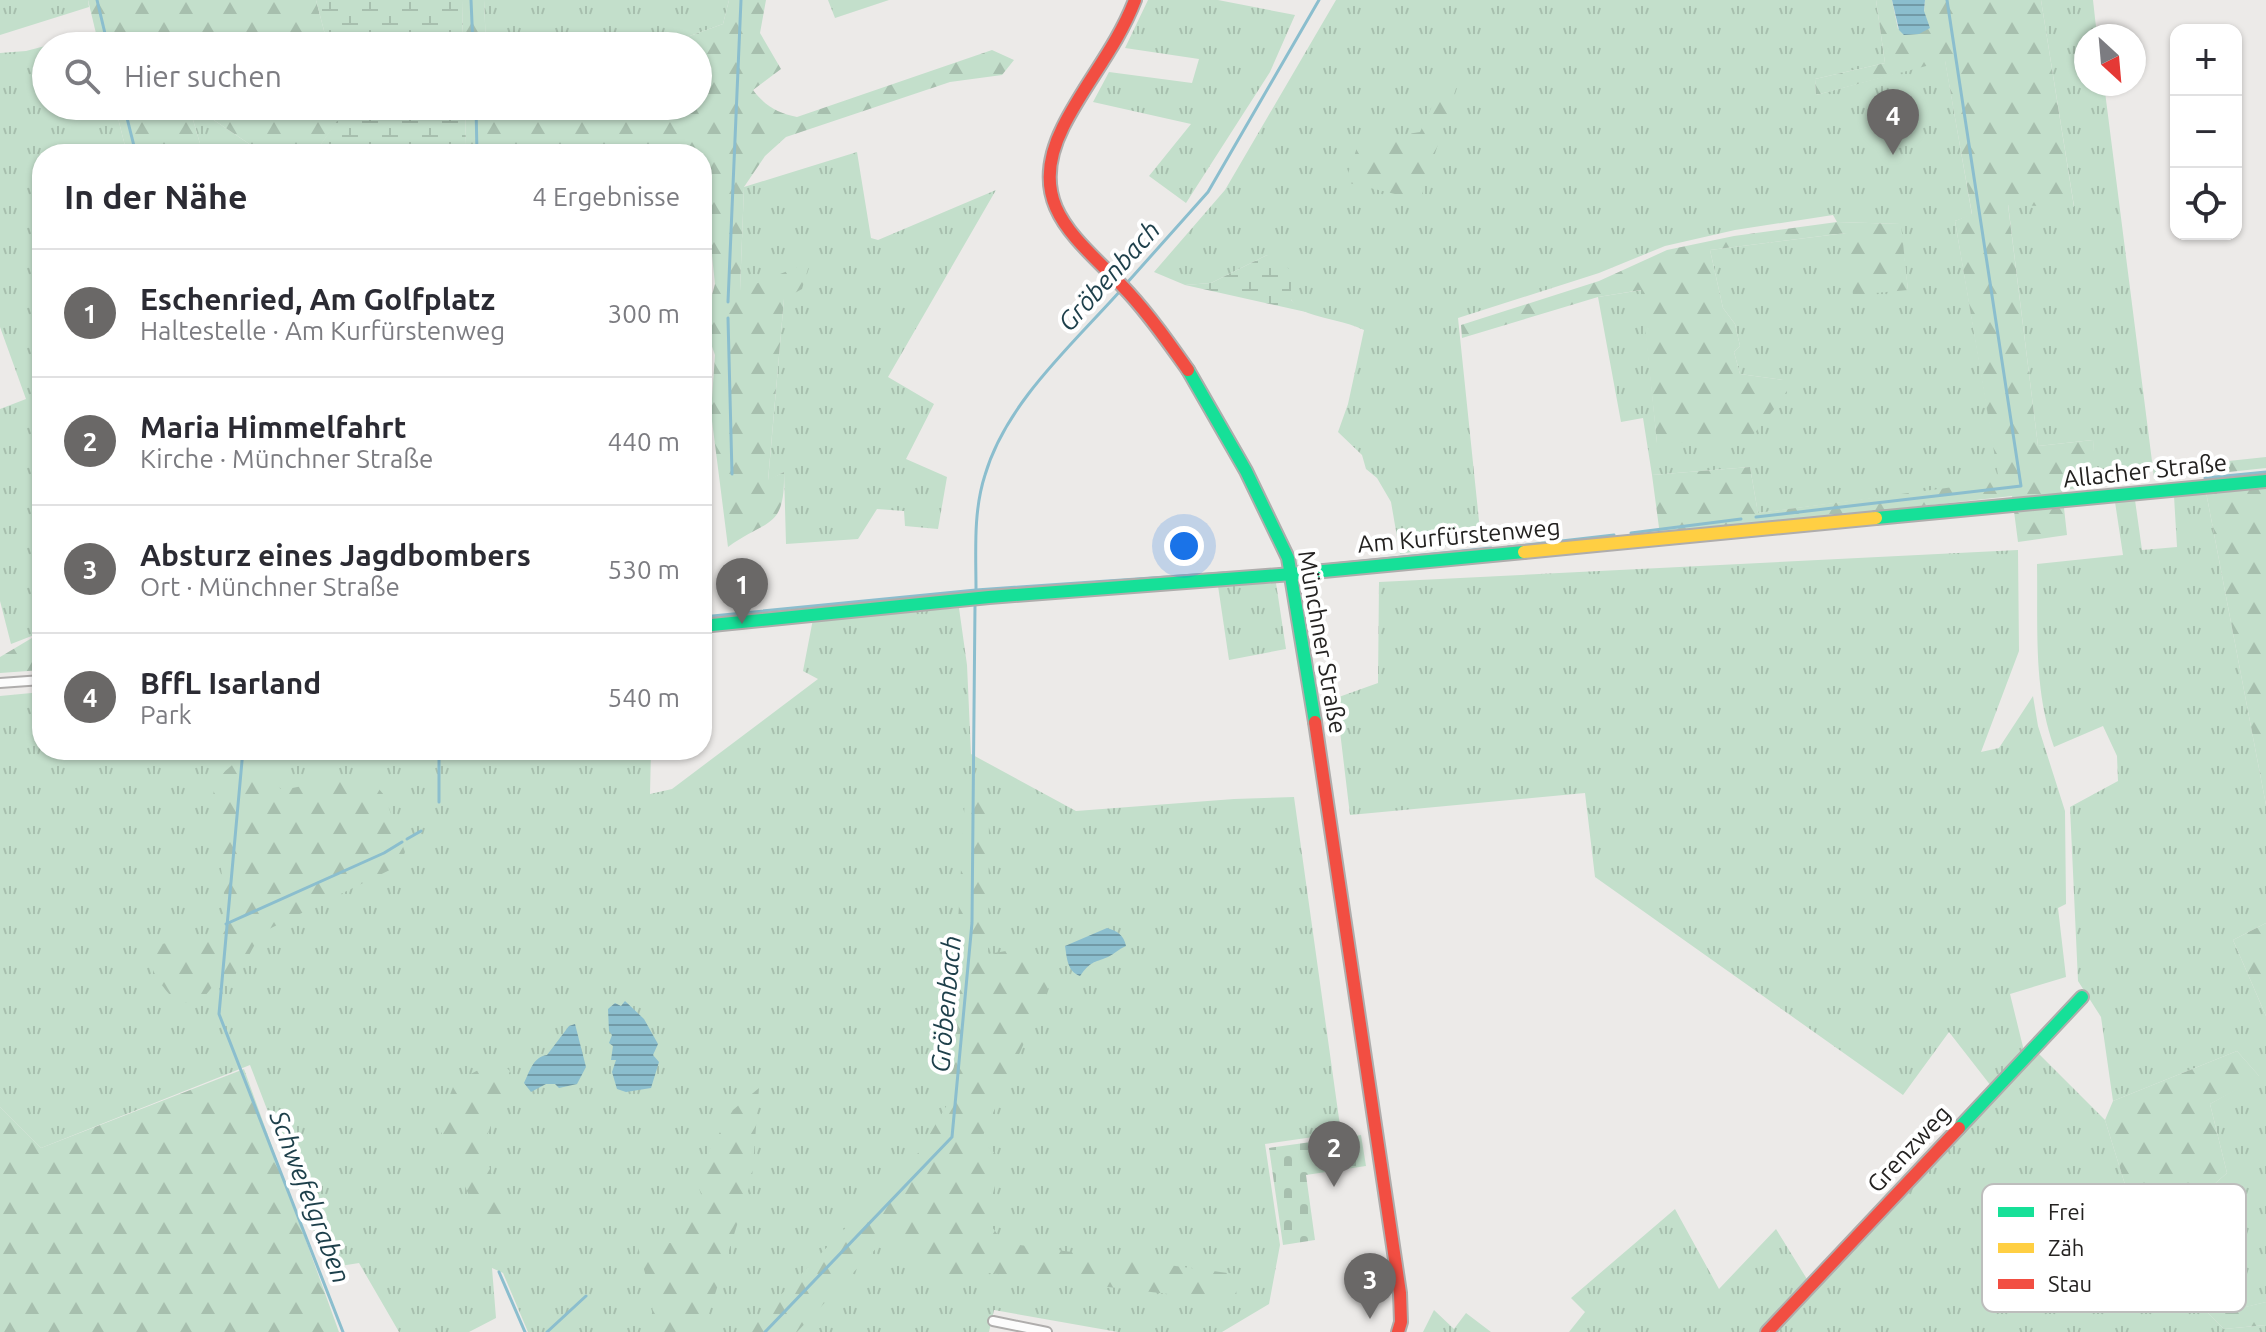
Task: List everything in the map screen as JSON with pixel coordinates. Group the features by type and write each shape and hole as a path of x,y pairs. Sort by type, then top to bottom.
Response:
{"street":[{"name":"Münchner Straße","path":"1135,0 1111,53 1058,140 1049,175 1052,200 1068,231 1159,327 1191,370 1279,535 1292,574 1398,1278 1401,1304 1398,1332"},
{"name":"Allacher Straße","path":"2028,505 2266,481"},
{"name":"Am Kurfürstenweg","path":"712,625 989,597 1292,574 2028,505"},
{"path":"0,683 32,681"},
{"name":"Grenzweg","path":"1767,1332 2082,997"},
{"path":"993,1321 1047,1332"}],"green space":[{"path":"0,0 88,0 89,7 0,35"},
{"path":"88,0 316,0 324,32 96,32"},
{"path":"316,0 462,0 463,32 324,32"},
{"path":"462,0 484,0 485,32 463,32"},
{"path":"484,0 729,0 723,24 701,32 485,32"},
{"path":"729,0 766,0 760,33 781,69 753,90 772,108 797,117 992,50 1014,60 1002,75 950,82 786,137 765,156 744,187 740,290 810,262 802,289 784,299 768,480 784,472 781,504 771,520 728,547 712,421 715,355 712,347 712,295 715,284 712,144 466,144 465,120 712,120 712,32 701,32 723,24"},
{"path":"828,0 889,0 835,18"},
{"path":"1148,0 1218,0 1295,15 1270,72 1186,203 1149,176 1191,124 1093,102 1109,72 1192,83 1199,59 1125,48"},
{"path":"1336,0 1876,0 1885,63 1815,79 1816,95 1945,60 1972,215 1955,221 2000,482 1758,513 1750,467 1652,475 1643,418 1621,422 1598,297 1642,290 1657,443 1783,380 1740,374 1734,352 1740,346 1735,324 1723,308 1710,250 1846,233 1908,290 1900,224 1837,222 1833,215 1735,230 1665,246 1599,273 1458,318 1481,540 1400,554 1391,502 1377,478 1366,469 1362,455 1338,432 1348,404 1364,330 1301,309 1288,296 1267,255 1211,283 1185,285 1154,272 1225,190"},
{"path":"1876,0 1892,0 1898,29 1924,12 1925,0 2041,0 2074,207 2008,205 2038,446 2093,440 2097,486 2062,490 2067,535 2018,542 2012,496 1660,535 1652,475 1750,467 1758,513 1999,481 1955,221 1972,214 1945,61 1816,95 1815,79 1885,63"},
{"path":"2041,0 2093,0 2096,24 2074,24 2074,96 2106,96 2153,469 2095,477 2093,440 2038,446 2008,204 2074,206"},
{"path":"32,49 32,120 118,120 124,144 32,144 32,636 11,644 0,601 0,409 26,399 0,327 0,53"},
{"path":"1450,68 1462,70 1420,200 1345,182 1359,142 1420,132"},
{"path":"118,120 193,120 200,144 124,144"},
{"path":"193,120 214,120 249,144 200,144"},
{"path":"214,120 339,120 321,144 249,144"},
{"path":"338,120 465,120 466,144 321,144"},
{"path":"857,152 871,238 878,240 996,190 888,377 934,404 906,459 947,477 938,529 905,526 904,511 877,509 858,539 786,544 784,472 768,481 784,299 740,291 744,187"},
{"path":"1837,222 1901,224 1908,290 1853,295 1846,233 1710,250 1723,308 1735,324 1740,346 1734,352 1740,374 1784,380 1787,393 1749,440 1657,443 1641,290 1598,297 1462,338 1461,325 1599,281 1667,250 1734,236"},
{"path":"1267,255 1291,270 1291,300 1306,312 1185,285 1211,283"},
{"path":"2266,457 2266,468 2154,480 2153,469"},
{"path":"2266,487 2266,805 2206,492"},
{"path":"2206,492 2266,805 2266,923 2233,940 2266,1016 2266,1302 2246,1307 2246,1184 2215,1184 2227,1173 2210,1104 2259,1076 2237,1051 2113,1101 2101,1017 2078,981 2070,807 2118,781 2117,756 2103,726 2054,747 2040,680 2037,564 2123,555 2115,502 2135,500 2142,550 2177,547 2174,496"},
{"path":"2018,550 2019,651 1981,752 1999,748 2033,696 2038,726 2065,811 2066,904 2058,908 2066,977 2010,994 2024,1051 1991,1086 1949,1032 1903,1095 1595,877 1585,793 1350,815 1336,698 1378,683 1379,582"},
{"path":"1276,583 1286,649 1229,660 1218,586"},
{"path":"959,608 967,665 971,754 1076,811 1294,797 1341,1133 1265,1144 1280,1245 1269,1304 1222,1332 1118,1332 994,1310 989,1332 528,1332 503,1273 492,1268 496,1318 469,1332 399,1332 359,1263 328,1268 250,1065 41,1148 0,1107 0,696 32,693 32,760 651,760 650,794 672,789 818,679 803,671 813,619"},
{"path":"32,638 32,671 0,673 0,657"},
{"path":"235,763 254,765 282,790 368,776 384,795 405,852 400,865 269,929 254,946 242,968 229,980 213,986 201,1001 178,1003 157,978 148,949 209,936 222,922 223,886 213,802 218,780"},
{"path":"965,797 989,805 988,954 1030,947 1056,971 981,1140 1002,1160 986,1219 1004,1243 1235,1274 1237,1302 972,1271 947,1293 887,1237 797,1332 745,1332 920,1151 948,1103"},
{"path":"2266,923 2266,1016 2233,940"},
{"path":"2237,1051 2260,1077 2210,1104 2227,1173 2215,1184 2125,1184 2105,1120 2113,1101"},
{"path":"2037,1052 2105,1120 2125,1184 1982,1184 1982,1312 2207,1312 2224,1329 2266,1325 2266,1332 1774,1332"},
{"path":"498,1060 510,1071 484,1145 507,1236 489,1241 438,1125 455,1082"},
{"path":"244,1069 339,1332 0,1332 0,1107 41,1148"},
{"path":"759,1088 752,1178 703,1332 650,1332 653,1303 637,1243 681,1243 703,1196 693,1178 733,1110"},
{"path":"1361,1135 1366,1166 1306,1175 1315,1240 1283,1245 1269,1148"},
{"path":"1675,1209 1719,1289 1776,1229 1810,1284 1764,1332 1569,1332 1585,1312 1571,1298"},
{"path":"2266,1302 2266,1325 2224,1329 2207,1312 2246,1312 2246,1307"},
{"path":"1434,1310 1454,1329 1466,1313 1491,1332 1423,1332"}],"water":[{"path":"1892,0 1925,0 1924,11 1930,28 1919,34 1904,35 1899,30"},
{"path":"1107,928 1120,934 1126,946 1092,963 1080,976 1076,974 1068,964 1065,946"},
{"path":"625,1001 644,1019 658,1044 653,1055 659,1062 651,1088 626,1092 617,1089 612,1072 616,1060 611,1060 613,1046 609,1043 612,1035 608,1009 615,1003 621,1006"},
{"path":"575,1024 586,1067 577,1084 559,1088 555,1084 546,1084 531,1092 524,1083 532,1065 547,1055 569,1026"}],"waterway":[{"name":"Schwefelgraben","path":"97,0 105,32"},
{"path":"471,0 472,32"},
{"path":"728,302 741,0"},
{"name":"Gröbenbach","path":"1126,284 1208,192 1319,0"},
{"path":"1756,517 2021,486 1947,0"},
{"name":"Schwefelgraben","path":"128,120 134,144"},
{"path":"476,120 477,144"},
{"name":"Gröbenbach","path":"976,590 979,503 995,449 1008,423 1042,376 1121,290"},
{"path":"728,318 732,474"},
{"path":"2205,478 2266,472"},
{"path":"1631,533 1741,519"},
{"path":"1508,547 1614,535"},
{"path":"1304,567 1491,548"},
{"path":"712,616 976,590 1224,573"},
{"name":"Gröbenbach","path":"765,1332 952,1137 972,923 975,605"},
{"path":"242,760 219,1014 343,1332"},
{"path":"439,760 439,802"},
{"path":"407,839 421,831"},
{"path":"226,924 402,842"},
{"path":"499,1272 525,1332"},
{"path":"547,1332 586,1296"}],"traffic: fast":[{"path":"1188,370 1246,471 1288,558 1315,722"},
{"path":"1876,518 2266,481"},
{"path":"712,625 989,597 1292,574 1524,552"},
{"path":"1959,1128 2082,997"}],"traffic: slow":[{"path":"1524,552 1876,518"}],"traffic: jam":[{"path":"1135,0 1063,127 1052,155 1050,179 1053,201 1076,238 1128,292 1188,370"},
{"path":"1315,722 1400,1293 1401,1322 1398,1332"},
{"path":"1767,1332 1959,1128"}],"place":[{"name":"BffL Isarland","path":"1893,155"},
{"name":"Eschenried, Am Golfplatz","path":"742,624"},
{"name":"Maria Himmelfahrt","path":"1334,1187"},
{"name":"Absturz eines Jagdbombers","path":"1370,1319"}]}
